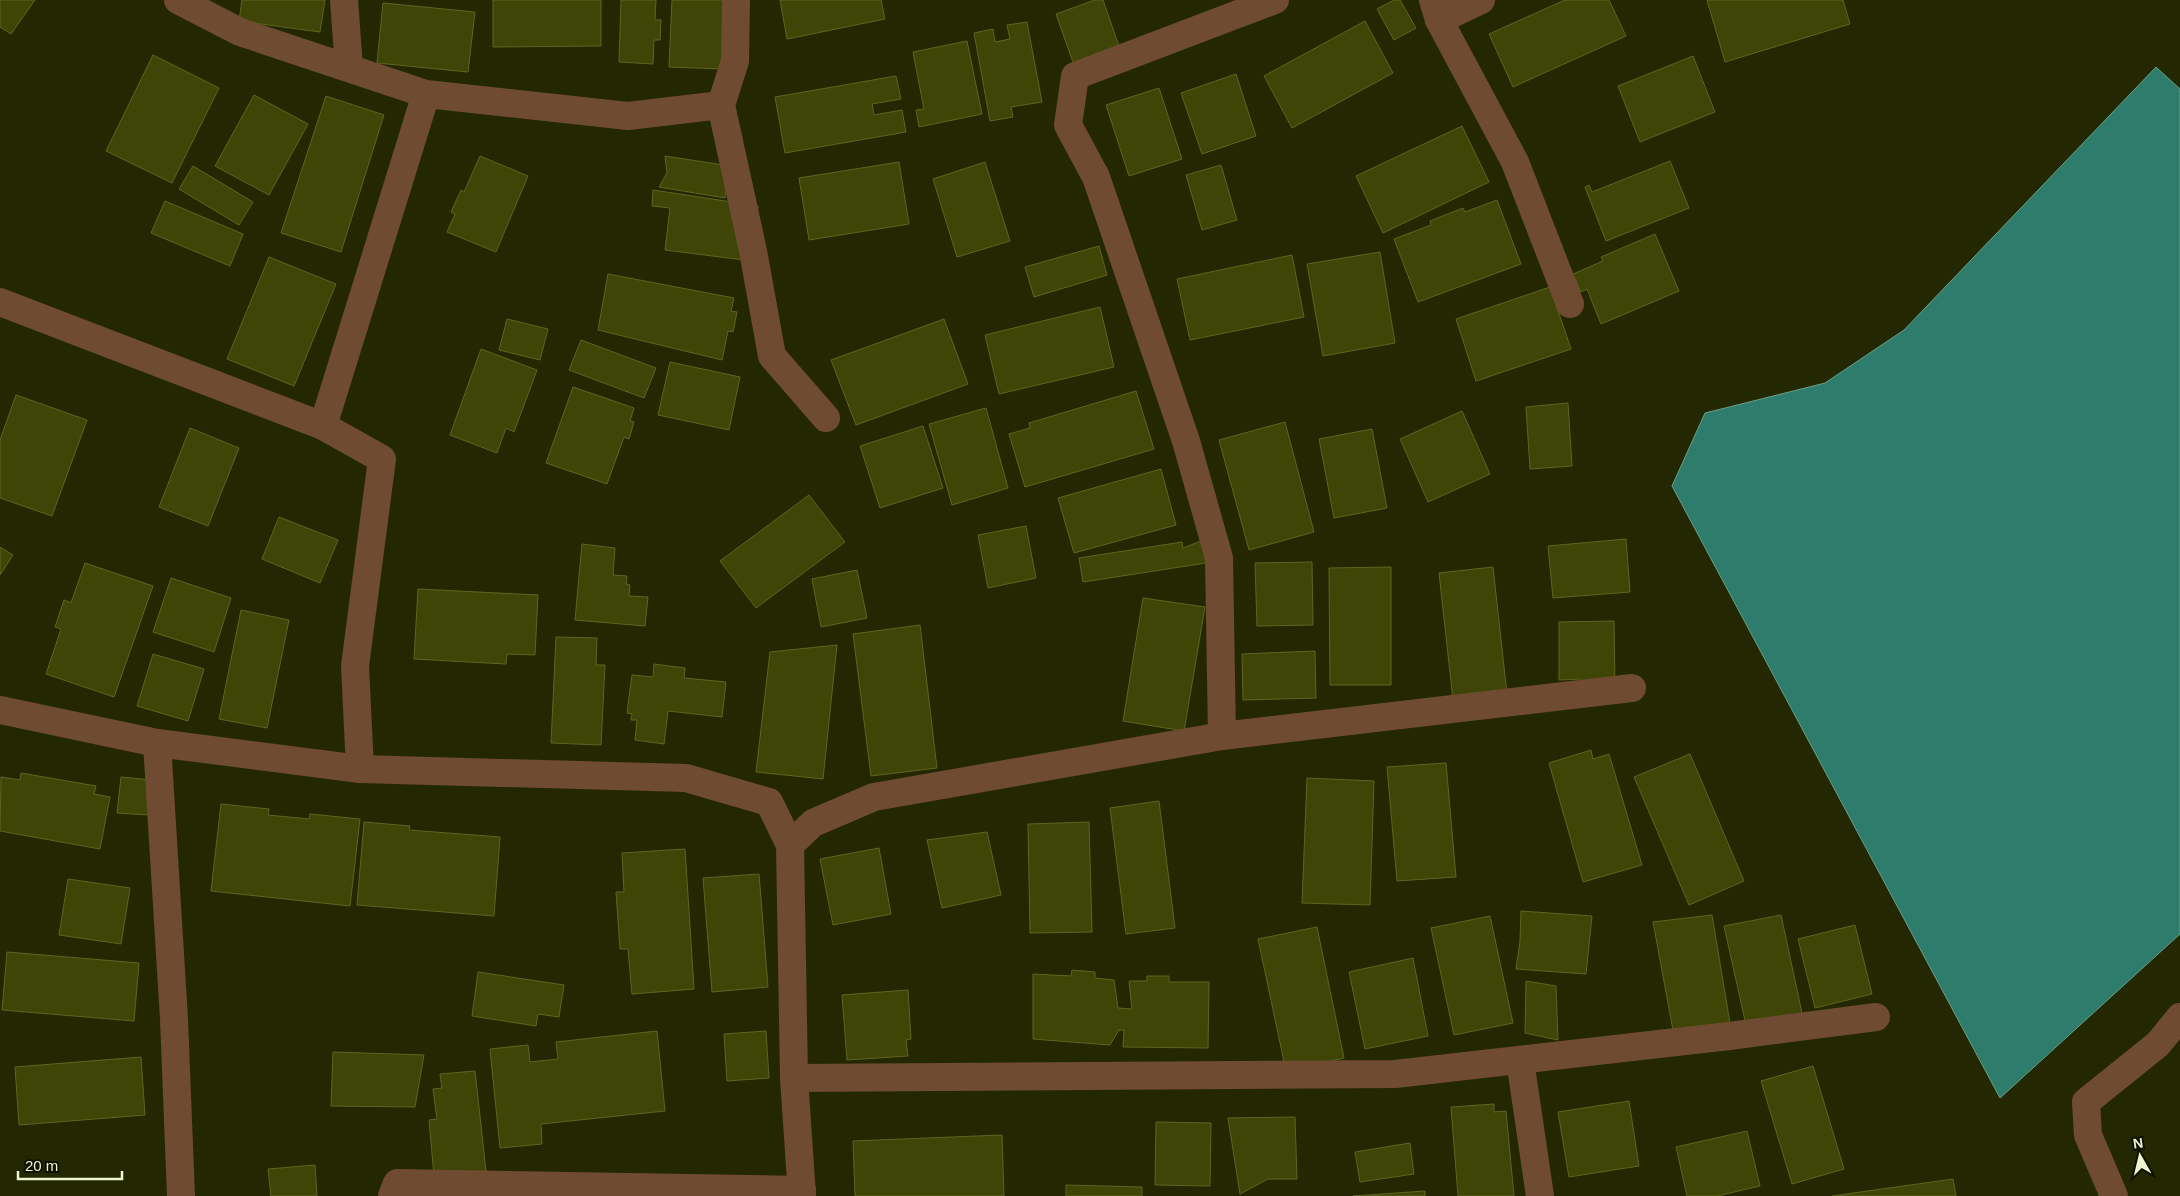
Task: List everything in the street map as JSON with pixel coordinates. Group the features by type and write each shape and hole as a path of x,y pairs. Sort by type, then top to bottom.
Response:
{"street":[{"path":"178,0 240,32 426,94 628,116 721,104"},
{"path":"344,0 349,68"},
{"path":"736,0 735,61 721,104 753,251 772,356 826,418"},
{"path":"1222,736 1219,558 1186,441 1096,177 1068,125 1075,76 1275,0"},
{"path":"1481,0 1436,10 1515,162 1570,304"},
{"path":"323,426 426,94"},
{"path":"0,302 323,426 382,459 356,666 360,769"},
{"path":"790,845 813,823 874,797 1222,736 1632,688"},
{"path":"0,710 156,743 360,769 686,778 769,802 790,845 794,1078 802,1193 397,1183 392,1196"},
{"path":"156,743 174,1019 182,1196"},
{"path":"794,1078 1395,1074 1876,1017"},
{"path":"2114,1196 2088,1135 2086,1102 2158,1044 2180,1017"},
{"path":"1520,1060 1540,1196"}],"water":[{"path":"2156,67 2180,89 2180,934 2000,1098 1672,486 1705,413 1825,383 1904,330"}],"building":[{"path":"0,0 35,0 11,34 0,27"},
{"path":"242,0 325,0 320,32 239,21"},
{"path":"493,0 601,0 601,46 493,47"},
{"path":"621,0 656,0 655,20 661,20 660,40 654,40 653,64 619,62"},
{"path":"672,0 727,0 724,69 669,67"},
{"path":"780,0 881,0 885,19 787,39"},
{"path":"1095,0 1103,0 1121,52 1075,68 1056,14"},
{"path":"1394,0 1400,0 1416,28 1394,40 1377,9"},
{"path":"1565,0 1609,0 1626,36 1513,87 1489,34"},
{"path":"1707,0 1843,0 1850,24 1725,62"},
{"path":"383,3 475,12 468,72 377,63"},
{"path":"1365,21 1393,73 1292,128 1264,76"},
{"path":"1027,22 1042,102 1011,107 1013,117 990,121 974,33 993,29 995,42 1010,39 1007,25"},
{"path":"967,41 982,114 919,127 916,110 924,109 913,52"},
{"path":"153,55 219,88 172,183 106,151"},
{"path":"1693,56 1715,112 1640,142 1618,86"},
{"path":"1236,74 1256,136 1202,154 1181,93"},
{"path":"896,76 901,99 872,104 874,115 902,110 906,132 785,153 775,97"},
{"path":"1159,88 1182,159 1129,176 1106,105"},
{"path":"254,95 308,124 269,195 215,166"},
{"path":"326,96 384,115 341,252 281,233"},
{"path":"1462,126 1489,182 1383,233 1356,176"},
{"path":"480,156 528,176 496,252 447,232 455,214 451,212 461,190 464,192"},
{"path":"665,156 730,166 725,198 659,187 667,173"},
{"path":"1670,161 1689,208 1606,241 1585,187 1589,185 1592,192"},
{"path":"899,162 909,224 809,240 799,178"},
{"path":"985,162 1010,241 957,257 933,179"},
{"path":"1221,165 1237,220 1202,230 1186,175"},
{"path":"193,166 253,202 239,225 179,189"},
{"path":"653,190 758,206 752,261 665,250 670,208 652,206"},
{"path":"1497,200 1521,264 1418,302 1394,239 1431,225 1430,221 1463,208 1465,212"},
{"path":"165,201 243,234 230,266 151,233"},
{"path":"1655,234 1679,291 1601,324 1587,289 1581,292 1573,274 1603,261 1601,257"},
{"path":"1099,246 1107,275 1034,297 1025,267"},
{"path":"1380,252 1395,343 1323,356 1307,264"},
{"path":"1292,255 1304,317 1190,340 1177,279"},
{"path":"269,257 336,284 294,386 227,359"},
{"path":"608,274 734,298 731,311 737,312 733,332 728,331 722,360 598,330"},
{"path":"1550,287 1571,349 1476,381 1456,319"},
{"path":"1100,307 1114,367 999,394 985,335"},
{"path":"507,319 548,329 540,360 499,350"},
{"path":"944,319 968,384 856,425 831,360"},
{"path":"581,340 656,368 644,398 569,370"},
{"path":"481,349 537,370 514,432 506,428 497,453 450,435"},
{"path":"670,362 740,377 729,430 658,415"},
{"path":"573,387 634,408 630,421 634,422 629,439 624,437 607,484 546,463"},
{"path":"1136,391 1154,449 1025,487 1009,434 1030,428 1029,423"},
{"path":"16,395 87,420 52,516 0,498 0,440"},
{"path":"1568,403 1572,466 1530,469 1526,407"},
{"path":"986,408 1008,488 952,505 929,424"},
{"path":"1462,411 1490,474 1428,502 1400,439"},
{"path":"1285,422 1314,532 1249,550 1219,440"},
{"path":"923,426 943,488 880,508 860,446"},
{"path":"190,428 239,448 208,526 159,507"},
{"path":"1372,429 1387,508 1334,518 1319,439"},
{"path":"1161,469 1176,525 1074,553 1058,498"},
{"path":"809,495 845,542 756,608 720,561"},
{"path":"279,517 338,540 320,583 262,559"},
{"path":"1026,526 1036,578 988,588 978,535"},
{"path":"1626,539 1630,592 1553,598 1548,546"},
{"path":"1201,541 1206,563 1083,582 1079,558 1182,542 1183,548"},
{"path":"582,544 615,548 613,575 627,576 626,584 630,585 629,596 648,597 645,626 575,620"},
{"path":"0,547 13,555 0,575"},
{"path":"1312,562 1313,625 1257,626 1255,563"},
{"path":"85,563 153,586 114,697 46,674 61,629 55,627 64,600 71,603"},
{"path":"1391,567 1391,685 1330,685 1329,568"},
{"path":"1493,567 1508,703 1454,709 1439,573"},
{"path":"857,570 867,618 821,627 812,579"},
{"path":"171,578 231,598 214,652 153,632"},
{"path":"418,589 538,595 535,655 507,654 506,664 414,659"},
{"path":"1143,598 1205,607 1184,731 1123,721"},
{"path":"241,610 289,620 267,728 219,719"},
{"path":"1614,621 1615,686 1579,686 1580,679 1559,680 1559,622"},
{"path":"920,625 937,768 871,776 853,634"},
{"path":"556,637 597,638 596,665 605,665 601,745 551,743"},
{"path":"837,645 823,779 756,772 770,652"},
{"path":"1315,651 1316,698 1243,700 1242,654"},
{"path":"153,654 204,669 188,721 137,706"},
{"path":"654,664 685,668 684,678 726,682 722,717 668,711 664,744 635,740 637,720 631,720 632,714 627,713 632,675 653,677"},
{"path":"1591,750 1593,759 1609,754 1642,865 1583,882 1549,763"},
{"path":"1690,754 1744,881 1689,905 1634,777"},
{"path":"1446,763 1456,877 1397,881 1387,767"},
{"path":"21,773 96,786 94,794 110,797 100,849 0,831 1,777 20,780"},
{"path":"121,777 152,780 148,815 117,813"},
{"path":"1307,778 1374,781 1370,905 1302,903"},
{"path":"1159,801 1175,928 1126,934 1110,808"},
{"path":"221,804 269,809 268,815 309,819 310,814 360,819 350,906 211,891"},
{"path":"364,822 410,826 409,830 500,837 494,916 357,905"},
{"path":"1089,822 1092,932 1030,933 1028,824"},
{"path":"987,832 1001,895 942,908 927,840"},
{"path":"879,848 891,914 833,925 820,859"},
{"path":"685,849 694,989 632,994 628,949 620,949 616,892 624,892 622,853"},
{"path":"759,874 768,987 712,992 703,878"},
{"path":"68,879 130,888 121,944 59,935"},
{"path":"1521,911 1592,916 1586,974 1516,969 1520,941"},
{"path":"1712,915 1730,1023 1673,1030 1653,922"},
{"path":"1781,915 1802,1013 1746,1025 1724,926"},
{"path":"1490,916 1513,1023 1454,1035 1431,928"},
{"path":"1855,925 1872,994 1815,1008 1798,939"},
{"path":"1317,927 1344,1058 1286,1071 1258,939"},
{"path":"7,952 139,963 134,1021 2,1010"},
{"path":"1413,958 1428,1036 1365,1049 1349,972"},
{"path":"1072,970 1095,972 1095,978 1114,980 1118,1008 1132,1009 1129,981 1147,981 1147,976 1169,976 1169,982 1209,982 1208,1048 1123,1047 1124,1030 1119,1030 1110,1045 1033,1039 1033,974 1071,976"},
{"path":"478,972 564,985 559,1017 538,1014 536,1026 472,1016"},
{"path":"1526,981 1556,986 1558,1040 1525,1033"},
{"path":"908,990 911,1039 906,1040 908,1056 847,1060 842,995"},
{"path":"657,1031 665,1111 541,1124 542,1144 500,1148 490,1049 528,1045 530,1062 558,1059 556,1042"},
{"path":"766,1031 769,1078 727,1081 724,1034"},
{"path":"333,1052 424,1055 415,1107 331,1106"},
{"path":"141,1057 145,1115 19,1125 15,1067"},
{"path":"1813,1066 1844,1169 1792,1184 1761,1081"},
{"path":"475,1071 486,1171 434,1176 429,1120 437,1119 433,1089 442,1088 440,1074"},
{"path":"1629,1101 1639,1166 1569,1177 1558,1112"},
{"path":"1494,1104 1494,1112 1506,1111 1514,1196 1458,1196 1451,1107"},
{"path":"1295,1117 1297,1179 1268,1179 1240,1194 1228,1118"},
{"path":"1156,1122 1211,1123 1210,1186 1155,1185"},
{"path":"1747,1131 1760,1186 1717,1196 1687,1196 1676,1147"},
{"path":"1002,1135 1004,1196 855,1196 853,1141"},
{"path":"1410,1143 1414,1174 1360,1182 1355,1152"},
{"path":"315,1165 317,1196 271,1196 268,1169"},
{"path":"1953,1179 1956,1196 1832,1196"},
{"path":"1066,1185 1142,1187 1142,1196 1066,1196"},
{"path":"1425,1191 1425,1196 1353,1196"}]}
